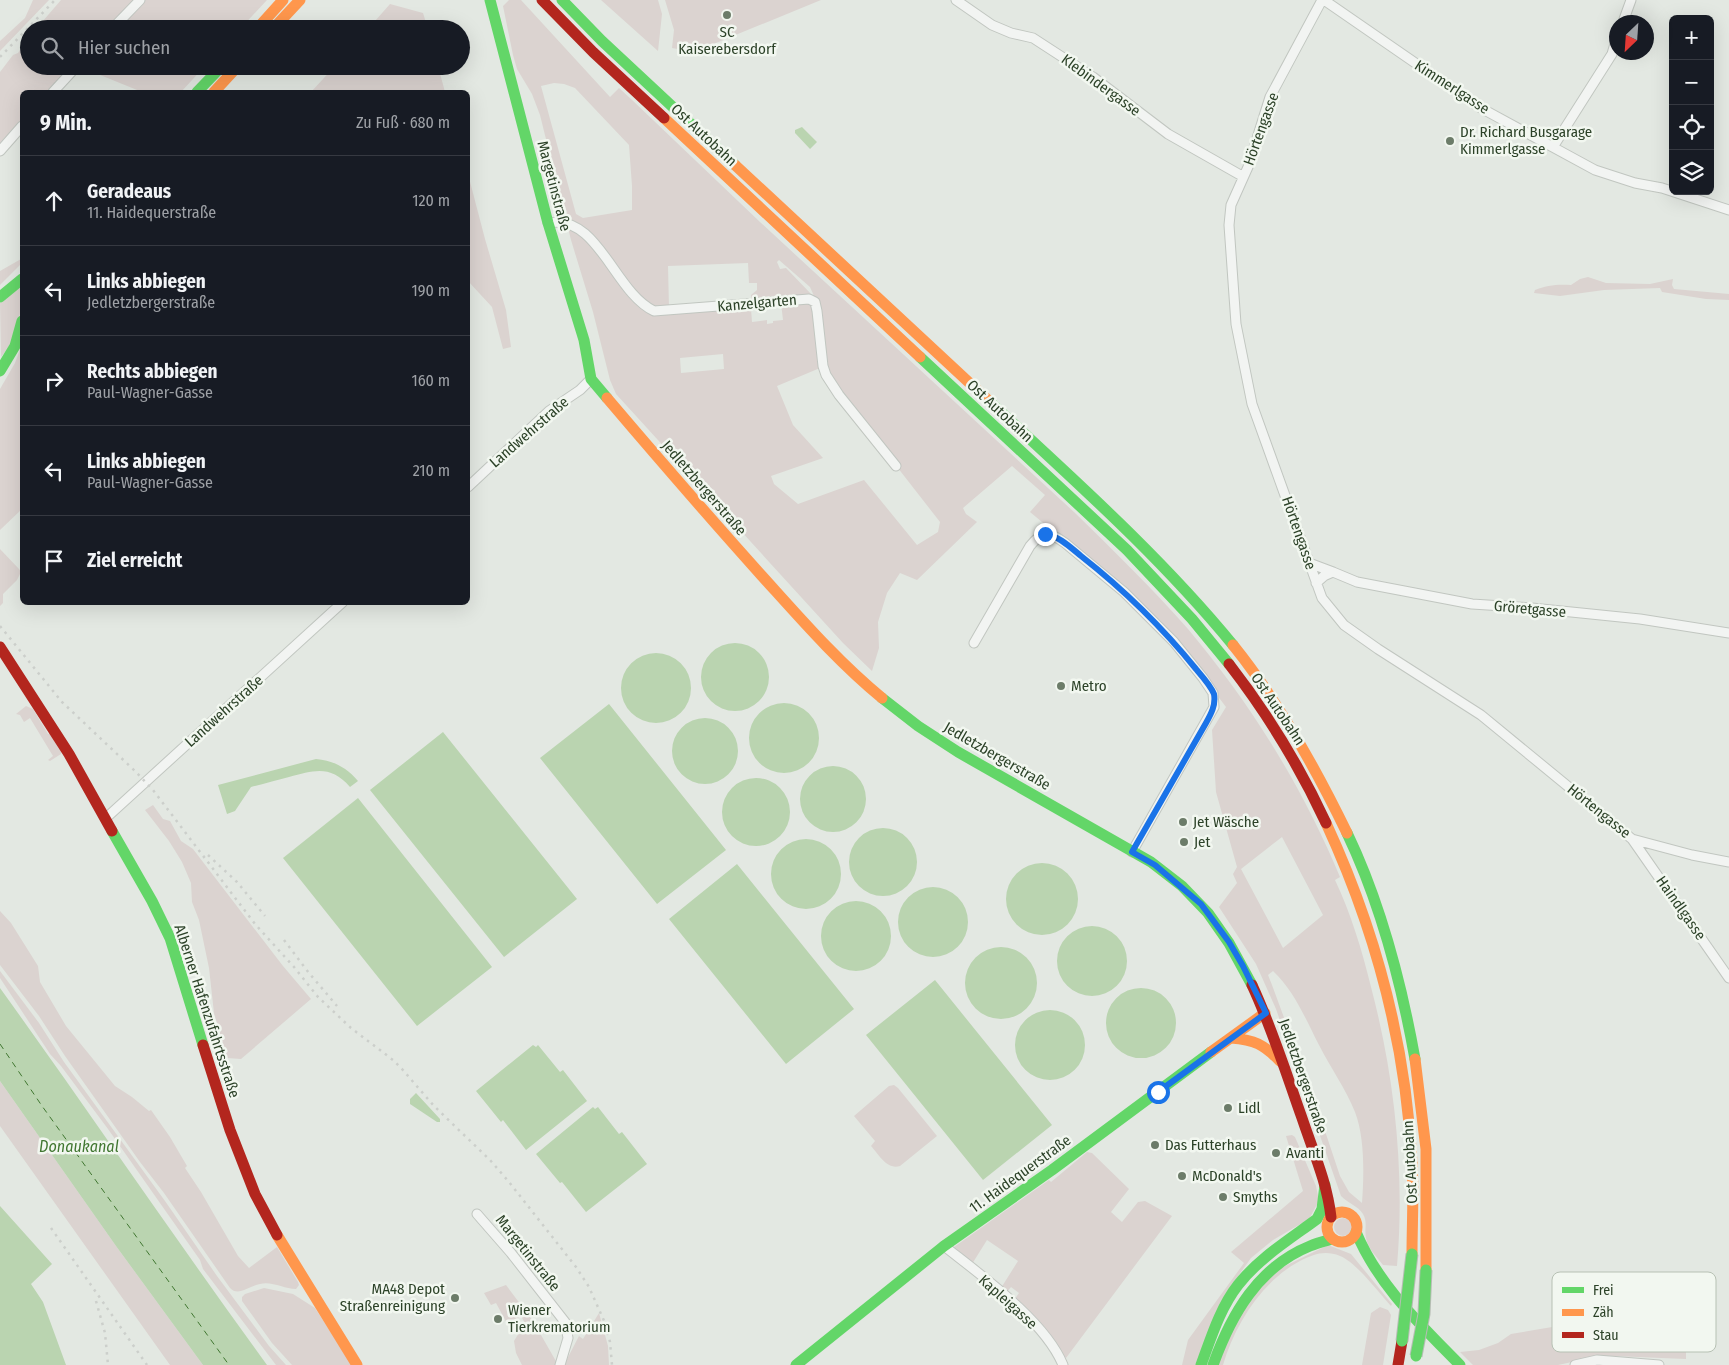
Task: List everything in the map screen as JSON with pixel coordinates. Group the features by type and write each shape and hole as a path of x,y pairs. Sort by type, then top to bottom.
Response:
{"main road":[{"path":"265,20 283,0"},
{"path":"281,20 300,0"},
{"name":"Margetinstraße","path":"490,0 548,223 584,340 591,379"},
{"name":"Ost Autobahn","path":"542,0 593,52 1127,550 1175,600 1216,648 1251,693 1289,751 1319,806 1361,903 1382,970 1395,1026 1405,1089 1412,1160 1412,1254 1398,1365"},
{"name":"Ost Autobahn","path":"562,0 617,54 1137,539 1186,590 1228,639 1264,686 1302,744 1332,800 1370,885 1405,998 1418,1069 1425,1133 1428,1193 1424,1314 1415,1361"},
{"path":"199,90 213,75"},
{"path":"216,90 230,75"},
{"path":"0,297 20,281"},
{"path":"0,368 15,346 20,328"},
{"name":"Jedletzbergerstraße","path":"591,379 682,488 798,616 874,691 918,726 958,752 1155,865 1201,904 1229,942 1266,1013 1325,1185 1331,1217"},
{"name":"Alberner Hafenzufahrtsstraße","path":"0,647 38,704 106,818 152,901 170,938 230,1130 256,1194 278,1237 357,1365"},
{"name":"11. Haidequerstraße","path":"796,1365 944,1246 1052,1170 1266,1013"},
{"path":"1231,1038 1253,1040 1265,1046 1284,1065"},
{"path":"1201,1365 1216,1323 1237,1286 1259,1262 1316,1219 1323,1204 1325,1185"},
{"name":"Jedletzbergerstraße","path":"1325,1185 1345,1213"},
{"path":"1378,1276 1361,1248 1356,1232 1356,1222 1353,1218 1345,1213 1337,1213 1331,1217 1327,1224 1334,1236 1378,1276 1460,1365"},
{"path":"1284,1244 1334,1236 1351,1239 1356,1232"},
{"path":"1213,1365 1233,1316 1250,1291 1268,1272 1290,1255 1334,1236"}],"street":[{"path":"121,20 140,0"},
{"name":"Klebindergasse","path":"956,0 992,24 1011,33 1033,38 1093,77 1168,134 1242,176"},
{"name":"Hörtengasse","path":"1323,0 1270,97 1248,167 1242,176 1231,205 1229,225 1236,324 1252,404 1322,598 1344,625 1481,715 1632,839 1692,855 1729,862"},
{"name":"Kimmerlgasse","path":"1323,0 1479,107 1595,170 1635,183 1662,188 1729,210"},
{"path":"1626,15 1631,0"},
{"path":"1553,147 1609,59"},
{"path":"55,90 69,75"},
{"path":"0,150 20,128"},
{"name":"Kanzelgarten","path":"548,223 564,222 581,230 596,245 633,296 654,311 809,299 815,302 823,366 826,375 839,395 896,466"},
{"name":"Landwehrstraße","path":"470,485 549,411 580,390 591,379"},
{"path":"974,643 1030,546 1038,535 1045,534 1057,537 1124,592 1174,642 1203,678 1214,694 1214,707 1132,852"},
{"name":"Gröretgasse","path":"1309,562 1357,582 1472,604 1640,619 1729,633"},
{"path":"1316,583 1324,576 1333,572"},
{"name":"Landwehrstraße","path":"106,818 340,605"},
{"name":"Haindlgasse","path":"1632,839 1729,978"},
{"name":"Margetinstraße","path":"477,1214 511,1253 565,1322 568,1338 560,1365"},
{"name":"Kapleigasse","path":"944,1246 1011,1301 1032,1322 1053,1348 1062,1365"},
{"path":"1575,1365 1597,1360 1659,1365"}],"shaded area":[{"path":"33,0 49,0 30,20 23,20"},
{"path":"61,0 267,0 248,20 44,20"},
{"path":"509,0 521,0 610,97 619,88 760,222 1074,512 1132,569 1188,629 1254,716 1292,778 1325,843 1340,877 1335,880 1351,919 1364,959 1386,1056 1396,1126 1400,1196 1397,1266 1383,1265 1367,1242 1363,1214 1341,1196 1276,1009 1256,964 1219,907 1237,883 1233,874 1237,867 1216,792 1212,730 1226,707 1161,621 1030,512 1045,495 1012,466 963,508 966,514 977,522 917,580 900,573 887,593 878,622 879,648 872,671 843,643 616,394 610,380 593,312 571,240 540,115 532,94 517,69 503,6","holes":["554,83 575,88 629,145 632,210 583,218 576,214 541,86","779,260 810,287 814,296 811,304 803,302 781,303 783,320 767,324 767,320 752,322 751,309 671,312 669,308 668,266 748,263 749,283 757,283 757,290 751,295 751,302 813,296 786,268 780,269 777,262","723,354 724,369 681,373 680,358","820,368 940,522 938,532 917,545 864,480 798,504 774,484 771,476 823,458 793,425 777,386","1282,837 1323,915 1283,948 1241,869","1273,971 1288,988 1299,1006 1355,1112 1361,1133 1362,1145 1362,1203 1349,1192 1340,1176 1318,1110 1268,975"]},
{"path":"601,0 658,0 662,14 658,51"},
{"name":"SC Kaiserebersdorf","path":"665,0 821,0 694,52 672,48 674,30"},
{"path":"390,4 423,13 425,20 376,20"},
{"path":"20,23 20,30 0,51 0,41"},
{"path":"20,50 20,75 66,75 52,90 20,90 20,124 0,146 0,72 13,55"},
{"path":"100,75 197,75 183,90 137,90"},
{"path":"327,75 440,75 444,90 313,90"},
{"path":"470,182 506,310 511,347 503,349 492,307 470,283"},
{"path":"20,260 20,265 0,285 0,271"},
{"path":"1588,277 1606,283 1650,284 1673,279 1672,285 1674,289 1729,294 1729,300 1706,299 1662,292 1660,288 1604,290 1560,296 1534,293 1535,290 1544,287 1571,285 1580,279"},
{"path":"20,288 18,324 7,350 1,357 0,303"},
{"path":"20,349 20,511 0,530 0,389 15,363"},
{"path":"0,549 19,569 20,574 17,580 3,594 3,603 0,606"},
{"path":"26,706 33,709 61,752 61,754 50,761 48,760 53,756 30,718 24,722 20,715 16,714"},
{"path":"153,805 163,819 170,821 181,841 193,849 283,966 311,999 241,1059 227,1058 214,1013 209,968 199,920 192,902 191,883 182,862 169,841 145,810"},
{"path":"0,911 11,923 38,966 40,982 66,1026 115,1086 149,1111 151,1110 170,1137 187,1166 185,1168 238,1256 249,1268 277,1247 298,1282 299,1285 296,1289 264,1283 240,1291 230,1288 65,1056 39,1016 0,965"},
{"path":"0,971 39,1023 64,1062 217,1276 269,1346 286,1365 276,1365 203,1269 200,1260 108,1129 50,1054 0,978"},
{"path":"0,1081 116,1246 203,1365 170,1365 0,1126"},
{"path":"894,1085 937,1136 900,1166 895,1167 887,1164 871,1146 875,1141 854,1116 889,1086"},
{"path":"1292,1135 1295,1137 1316,1186 1319,1201 1309,1219 1273,1240 1251,1258 1233,1283 1196,1365 1182,1365 1188,1340 1244,1263 1231,1252 1303,1191 1286,1136"},
{"path":"1087,1152 1092,1153 1129,1189 1111,1212 1122,1222 1138,1202 1145,1201 1172,1216 1066,1358 1014,1300 1019,1293 1011,1287 1006,1293 1001,1288 1018,1261 987,1240 972,1264 955,1252 954,1247 1049,1180 1051,1182"},
{"path":"1343,1218 1349,1221 1352,1227 1349,1233 1343,1236 1337,1233 1334,1227 1337,1221"},
{"path":"1328,1245 1351,1254 1392,1304 1391,1306 1360,1271 1346,1259 1329,1253 1315,1255 1300,1261 1286,1270 1262,1292 1243,1319 1223,1365 1217,1365 1233,1323 1271,1273"},
{"path":"506,1285 533,1321 557,1363 556,1365 522,1365 516,1353 514,1341 519,1333 527,1327 521,1316 514,1320 516,1325 509,1327 496,1303 491,1305 484,1293"},
{"path":"264,1288 293,1294 315,1308 352,1365 292,1365 272,1343 242,1301 242,1297 245,1294"},
{"path":"1380,1307 1388,1310 1391,1315 1383,1365 1362,1365 1371,1313"},
{"path":"599,1313 608,1346 609,1365 564,1365 579,1336 583,1339"},
{"path":"1552,1327 1552,1352 1686,1352 1686,1359 1613,1356 1558,1365 1473,1365 1460,1352 1479,1350 1498,1343 1511,1334"}],"water":[{"path":"802,127 817,142 810,149 795,133 795,130"},
{"path":"728,643 742,643 754,648 764,658 769,670 769,684 764,696 754,706 742,711 728,711 716,706 706,696 701,684 701,670 706,658 716,648"},
{"path":"656,653 669,656 681,663 688,675 691,688 688,701 681,713 669,720 656,723 643,720 631,713 624,701 621,688 624,675 631,663 643,656"},
{"path":"784,703 797,706 809,713 816,725 819,738 816,751 809,763 797,770 784,773 771,770 759,763 752,751 749,738 752,725 759,713 771,706"},
{"path":"609,704 726,850 657,904 540,758"},
{"path":"705,718 718,720 733,733 736,738 738,751 736,764 723,779 718,782 705,784 692,782 677,769 674,764 672,751 674,738 687,723 692,720"},
{"path":"443,732 577,899 504,957 370,790"},
{"path":"316,759 328,761 339,766 358,781 350,787 336,775 329,772 315,771 298,775 251,787 235,811 227,814 218,785"},
{"path":"827,766 839,766 851,771 861,781 866,793 864,812 851,827 839,832 827,832 815,827 805,817 800,805 800,793 805,781 815,771"},
{"path":"756,778 769,781 780,788 787,799 790,812 787,825 780,836 769,843 756,846 743,843 732,836 725,825 722,812 725,799 732,788 743,781"},
{"path":"358,798 492,967 417,1026 283,858"},
{"path":"876,828 890,828 902,833 912,843 917,855 917,869 912,881 902,891 890,896 876,896 864,891 854,881 849,869 849,855 854,843 864,833"},
{"path":"806,839 819,842 831,849 838,861 841,874 838,887 831,899 819,906 806,909 793,906 781,899 774,887 771,874 774,861 781,849 793,842"},
{"path":"1042,863 1062,869 1072,879 1078,899 1072,919 1062,929 1042,935 1022,929 1012,919 1006,899 1012,879 1022,869"},
{"path":"737,864 854,1009 786,1064 669,919"},
{"path":"940,887 953,893 962,902 966,908 968,922 966,936 958,947 947,955 926,957 919,955 908,947 900,936 898,915 900,908 908,897 919,889"},
{"path":"856,901 869,904 881,911 888,923 891,936 888,949 881,961 869,968 856,971 843,968 831,961 824,949 821,936 824,923 831,911 843,904"},
{"path":"1092,926 1105,929 1117,936 1124,948 1127,961 1124,974 1117,986 1105,993 1092,996 1079,993 1067,986 1060,974 1057,961 1060,948 1067,936 1079,929"},
{"path":"1001,947 1021,953 1031,963 1037,983 1031,1003 1021,1013 1001,1019 981,1013 971,1003 965,983 971,963 981,953"},
{"path":"935,980 1052,1125 983,1180 866,1035"},
{"name":"Donaukanal","path":"0,988 267,1365 203,1365 116,1246 0,1081"},
{"path":"1141,988 1154,991 1166,998 1173,1010 1176,1023 1173,1036 1166,1048 1154,1055 1141,1058 1128,1055 1116,1048 1109,1036 1106,1023 1109,1010 1116,998 1128,991"},
{"path":"1050,1010 1069,1016 1079,1026 1085,1045 1079,1064 1069,1074 1050,1080 1031,1074 1021,1064 1015,1045 1021,1026 1031,1016"},
{"path":"533,1045 536,1047 538,1045 560,1072 563,1070 587,1101 526,1150 503,1120 501,1122 476,1091"},
{"path":"416,1093 440,1119 440,1122 437,1122 410,1104 410,1099"},
{"path":"593,1107 595,1109 598,1107 619,1134 622,1132 647,1164 586,1212 536,1154"},
{"path":"0,1206 52,1264 31,1284 43,1302 66,1365 0,1365"}],"ferry route":[{"path":"0,1044 42,1106 229,1365"}],"railway":[{"path":"36,20 55,0"},
{"path":"0,57 20,36"},
{"path":"0,626 62,702 153,790 255,924 318,997 351,1028 393,1060 434,1106 490,1160 509,1182 576,1267 589,1287 605,1323 610,1342 612,1365"},
{"path":"208,855 237,882 265,916"},
{"path":"284,940 337,1006"},
{"path":"51,1228 147,1365"},
{"path":"96,1301 105,1333 108,1365"}],"traffic: fast":[{"path":"490,0 548,223 584,340 591,379 607,398"},
{"path":"562,0 602,41 735,165"},
{"path":"199,90 213,75"},
{"path":"0,297 20,281"},
{"path":"0,371 15,346 20,328"},
{"path":"920,357 1127,550 1192,619 1229,664"},
{"path":"990,402 1085,490 1146,550 1176,580 1233,645"},
{"path":"882,698 918,726 958,752 1151,862 1182,886 1208,913 1229,943 1252,985"},
{"path":"112,831 152,901 170,938 203,1045"},
{"path":"1347,833 1380,915 1396,972 1415,1059"},
{"path":"796,1365 944,1246 1052,1170 1211,1052"},
{"path":"1201,1365 1216,1324 1226,1303 1238,1285 1255,1266 1317,1219 1322,1209 1325,1185"},
{"path":"1356,1232 1365,1251 1388,1287 1415,1319 1460,1365"},
{"path":"1213,1365 1228,1328 1261,1280 1275,1266 1292,1255 1332,1239"},
{"path":"1402,1341 1412,1254"},
{"path":"1416,1356 1424,1314 1426,1270"}],"traffic: slow":[{"path":"265,20 283,0"},
{"path":"281,20 300,0"},
{"path":"216,90 230,75"},
{"path":"664,118 920,357"},
{"path":"735,165 990,402"},
{"path":"607,398 805,624 850,670 882,698"},
{"path":"1233,645 1281,712 1322,784 1347,833"},
{"path":"1326,823 1344,863 1373,946 1395,1032 1409,1119 1413,1197 1412,1254"},
{"path":"1211,1052 1265,1013"},
{"path":"1231,1038 1258,1044 1280,1061"},
{"path":"1415,1059 1426,1149 1426,1270"},
{"path":"1342,1212 1348,1213 1356,1221 1357,1227 1356,1233 1348,1241 1342,1242 1336,1241 1328,1233 1327,1227 1328,1221 1336,1213 1342,1212"},
{"path":"277,1235 357,1365"}],"traffic: jam":[{"path":"542,0 593,52 664,118"},
{"path":"0,647 69,754 112,831"},
{"path":"1229,664 1257,702 1282,741 1326,823"},
{"path":"1252,985 1272,1034 1319,1167 1331,1217"},
{"path":"203,1045 230,1130 255,1194 277,1235"},
{"path":"1398,1365 1402,1341"}],"place":[{"name":"SC Kaiserebersdorf","path":"727,15"},
{"name":"Dr. Richard Busgarage Kimmerlgasse","path":"1450,141"},
{"name":"Metro","path":"1061,686"},
{"name":"Jet Wäsche","path":"1183,822"},
{"name":"Jet","path":"1184,842"},
{"name":"Lidl","path":"1228,1108"},
{"name":"Das Futterhaus","path":"1155,1145"},
{"name":"Avanti","path":"1276,1153"},
{"name":"McDonald's","path":"1182,1176"},
{"name":"Smyths","path":"1223,1197"},
{"name":"MA48 Depot Straßenreinigung","path":"455,1298"},
{"name":"Wiener Tierkrematorium","path":"498,1319"}],"route":[{"path":"1045,534 1057,537 1124,592 1174,642 1214,694 1214,707 1206,723 1132,852 1155,865 1201,904 1229,942 1266,1013 1158,1092"}]}
